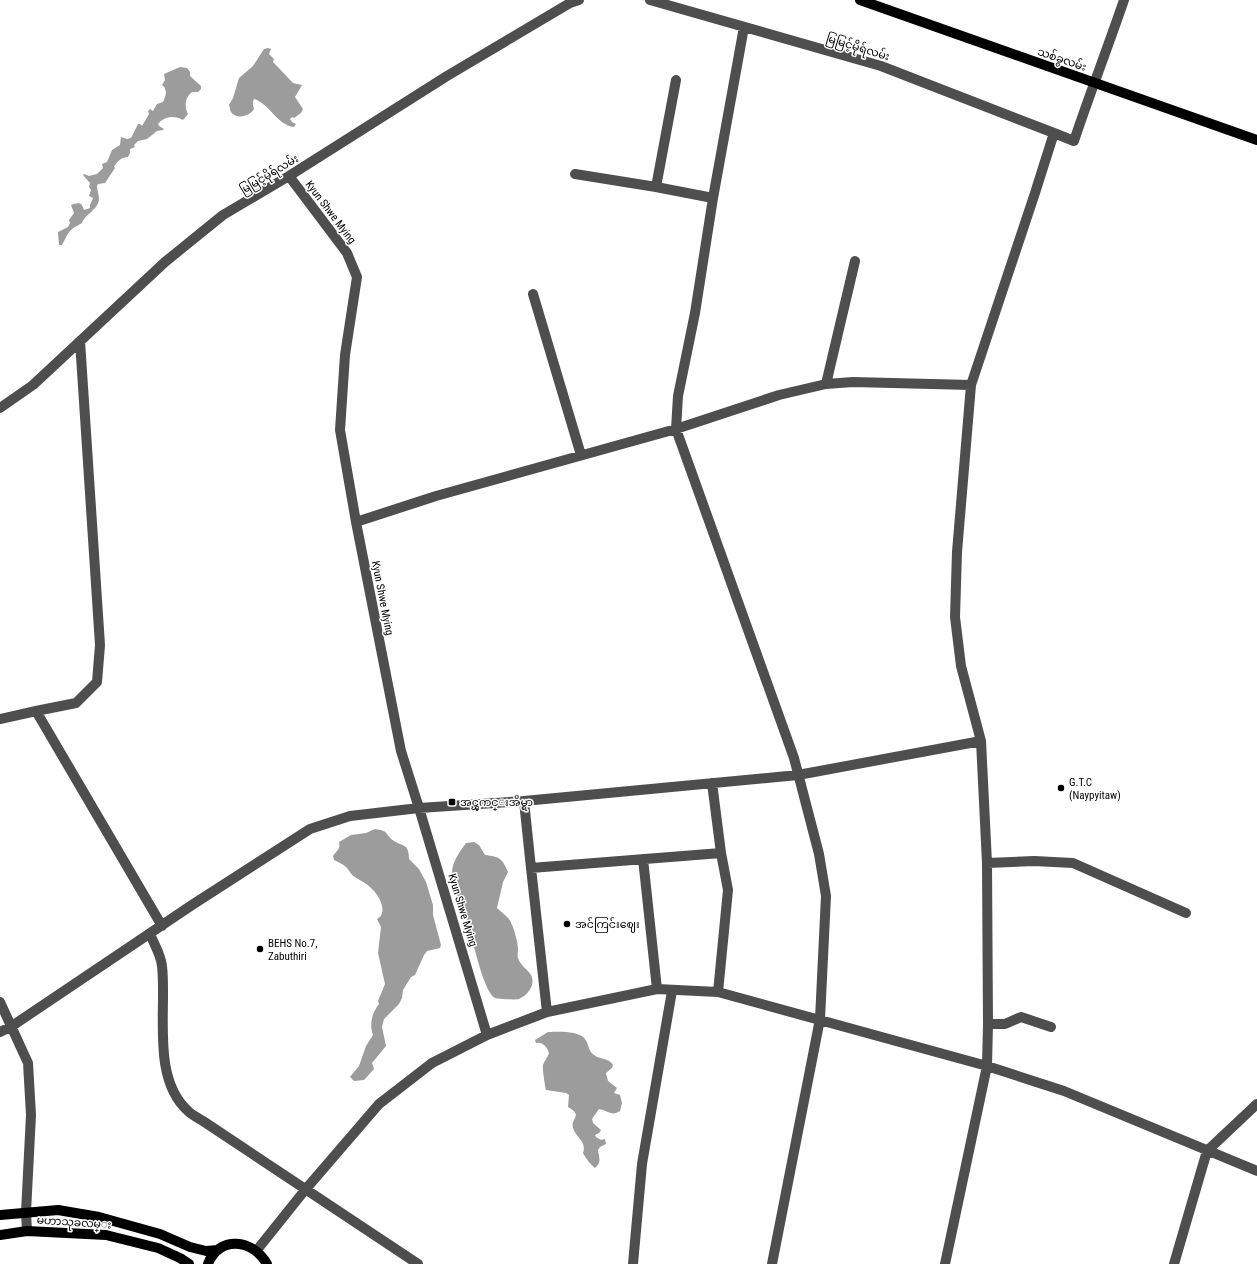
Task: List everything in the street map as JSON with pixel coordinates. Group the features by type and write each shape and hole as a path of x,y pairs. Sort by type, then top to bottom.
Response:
{"main road":[{"name":"သစ်ခွလမ်း","path":"860,0 1257,140"},
{"name":"မဟာသုခလမ္း","path":"0,1215 58,1210 99,1217 152,1232 190,1247 206,1251 218,1250"},
{"name":"မဟာသုခလမ္း","path":"0,1234 27,1231 106,1235 158,1248 180,1258 189,1264"},
{"path":"208,1264 218,1250 228,1245 238,1244 257,1250 267,1264"}],"street":[{"name":"မြမြင့်မိုရ်လမ်း","path":"0,408 33,385 165,262 223,215 289,176 447,76 570,3 579,0"},
{"name":"မြမြင့်မိုရ်လမ်း","path":"650,0 881,66 1074,141 1094,82"},
{"path":"1094,82 1108,48 1124,0"},
{"path":"744,27 695,313 678,396 676,429 794,758 819,854 826,896 820,1019 772,1264"},
{"path":"656,187 676,80"},
{"path":"945,1264 987,1066 987,863 981,741 961,666 955,617 957,552 971,385 1054,133"},
{"path":"575,174 714,198"},
{"name":"Kyun Shwe Mying","path":"289,176 347,252 357,277 345,356 340,430 356,522 401,751 420,808 487,1035"},
{"path":"826,384 855,261"},
{"path":"533,294 581,455"},
{"path":"0,719 36,710 76,703 97,682 100,645 80,341"},
{"path":"356,522 436,496 676,429 779,395 826,384 853,382 971,385"},
{"path":"36,710 162,926"},
{"path":"0,1032 12,1026 310,829 350,816 420,808 524,801 798,775 981,741"},
{"path":"712,783 721,853 728,890 718,992"},
{"path":"524,801 547,1012"},
{"path":"531,868 721,853"},
{"path":"643,859 658,989"},
{"path":"987,863 1034,861 1073,863 1186,913"},
{"path":"150,934 162,964 164,1056 169,1081 180,1102 187,1110 203,1121 418,1264"},
{"path":"257,1250 305,1190 379,1104 432,1063 487,1035 547,1012 658,989 672,991 718,992 987,1066 1064,1091 1257,1171"},
{"path":"633,1264 642,1164 672,991"},
{"path":"0,1002 28,1063 31,1115 26,1212 27,1231"},
{"path":"988,1024 1005,1024 1020,1017 1051,1027"},
{"path":"1174,1264 1207,1151 1257,1104"}],"shaded area":[{"path":"264,49 271,49 269,54 274,59 273,62 293,83 302,85 295,97 303,109 301,113 290,119 296,124 294,127 278,119 265,105 254,99 254,109 250,114 237,116 230,110 229,105 233,98 239,78 253,66"},
{"path":"180,67 187,68 190,72 190,76 201,86 201,89 198,92 192,92 187,99 186,105 188,114 183,120 173,117 163,119 158,124 164,129 163,130 157,131 147,139 138,141 134,145 135,147 130,149 128,157 117,163 105,183 98,184 97,188 99,199 94,209 82,223 69,232 62,245 59,245 58,232 68,227 70,223 69,220 74,213 71,205 79,203 82,205 84,210 90,208 93,198 89,196 91,190 89,187 90,183 83,175 89,176 97,174 103,168 102,164 107,162 112,150 120,145 121,137 127,139 131,138 138,124 142,126 149,114 148,111 150,109 153,111 157,104 163,102 164,100 166,91 162,85 165,80 164,74"},
{"path":"375,829 385,832 391,839 405,846 408,850 409,859 419,869 426,882 433,905 433,915 441,945 440,948 427,951 415,975 411,977 403,990 402,998 399,1004 384,1019 382,1027 386,1046 372,1063 374,1069 364,1080 354,1081 350,1077 359,1066 366,1046 373,1035 371,1027 372,1019 379,1004 378,1001 385,984 378,953 381,927 377,919 382,913 382,905 376,893 367,884 354,876 344,865 334,860 333,856 339,848 339,842 351,835 366,833"},
{"path":"474,842 479,845 485,855 500,859 508,872 503,882 497,908 510,921 517,939 518,958 520,963 531,975 532,979 532,986 525,995 519,999 495,998 490,993 481,972 465,913 454,886 452,871 456,858 466,843"},
{"path":"548,1032 567,1032 582,1036 596,1057 609,1061 613,1065 612,1068 606,1073 608,1081 617,1088 614,1093 620,1095 622,1103 620,1111 617,1113 599,1109 592,1119 593,1123 601,1130 595,1135 596,1137 601,1140 605,1139 606,1144 598,1150 599,1162 595,1168 584,1155 584,1145 574,1131 573,1122 576,1115 573,1110 568,1107 569,1095 566,1093 546,1090 543,1066 549,1053 544,1045 541,1043 536,1043 535,1040"}],"place":[{"name":"G.T.C (Naypyitaw)","path":"1061,788"},
{"name":"အင္ၾကင္းအိမ္ရာ","path":"452,802"},
{"name":"အင်ကြင်းဈေး","path":"567,924"},
{"name":"BEHS No.7, Zabuthiri","path":"260,949"}]}
